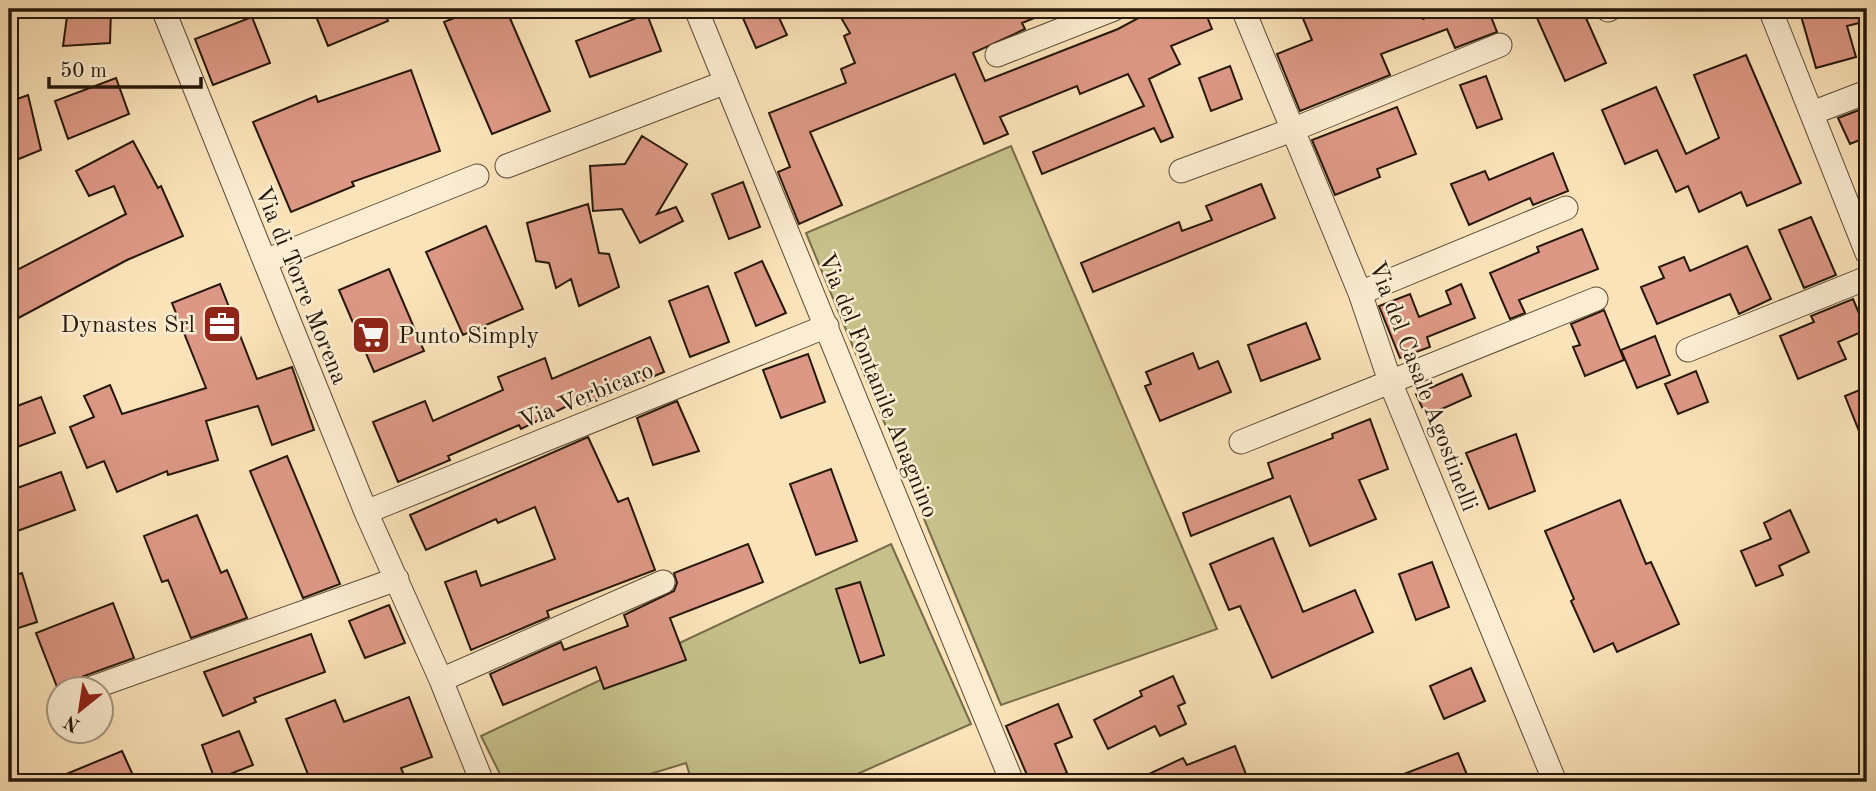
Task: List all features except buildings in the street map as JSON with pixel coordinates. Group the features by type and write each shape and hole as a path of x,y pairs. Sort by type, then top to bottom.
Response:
{"street":[{"name":"Via di Torre Morena","path":"163,9 366,512 441,680 482,782"},
{"name":"Via del Fontanile Anagnino","path":"696,9 1012,782"},
{"path":"998,55 1114,9"},
{"name":"Via del Casale Agostinelli","path":"1243,9 1360,293 1391,384 1555,782"},
{"path":"1770,9 1867,253"},
{"path":"1181,171 1292,130 1500,45"},
{"path":"507,166 726,82"},
{"path":"1812,113 1867,92"},
{"path":"265,261 477,176"},
{"path":"1360,293 1566,208"},
{"path":"1688,350 1867,278"},
{"path":"1241,442 1391,384 1596,299"},
{"name":"Via Verbicaro","path":"366,512 827,326"},
{"path":"116,679 397,579"},
{"path":"441,680 663,582"}],"shaded area":[{"path":"1011,146 1217,629 1001,705 806,233"},
{"path":"891,544 971,724 839,782 692,782 686,763 624,782 504,782 481,736"}],"place":[{"name":"Dynastes Srl","path":"222,324"},
{"name":"Punto Simply","path":"371,335"}]}
